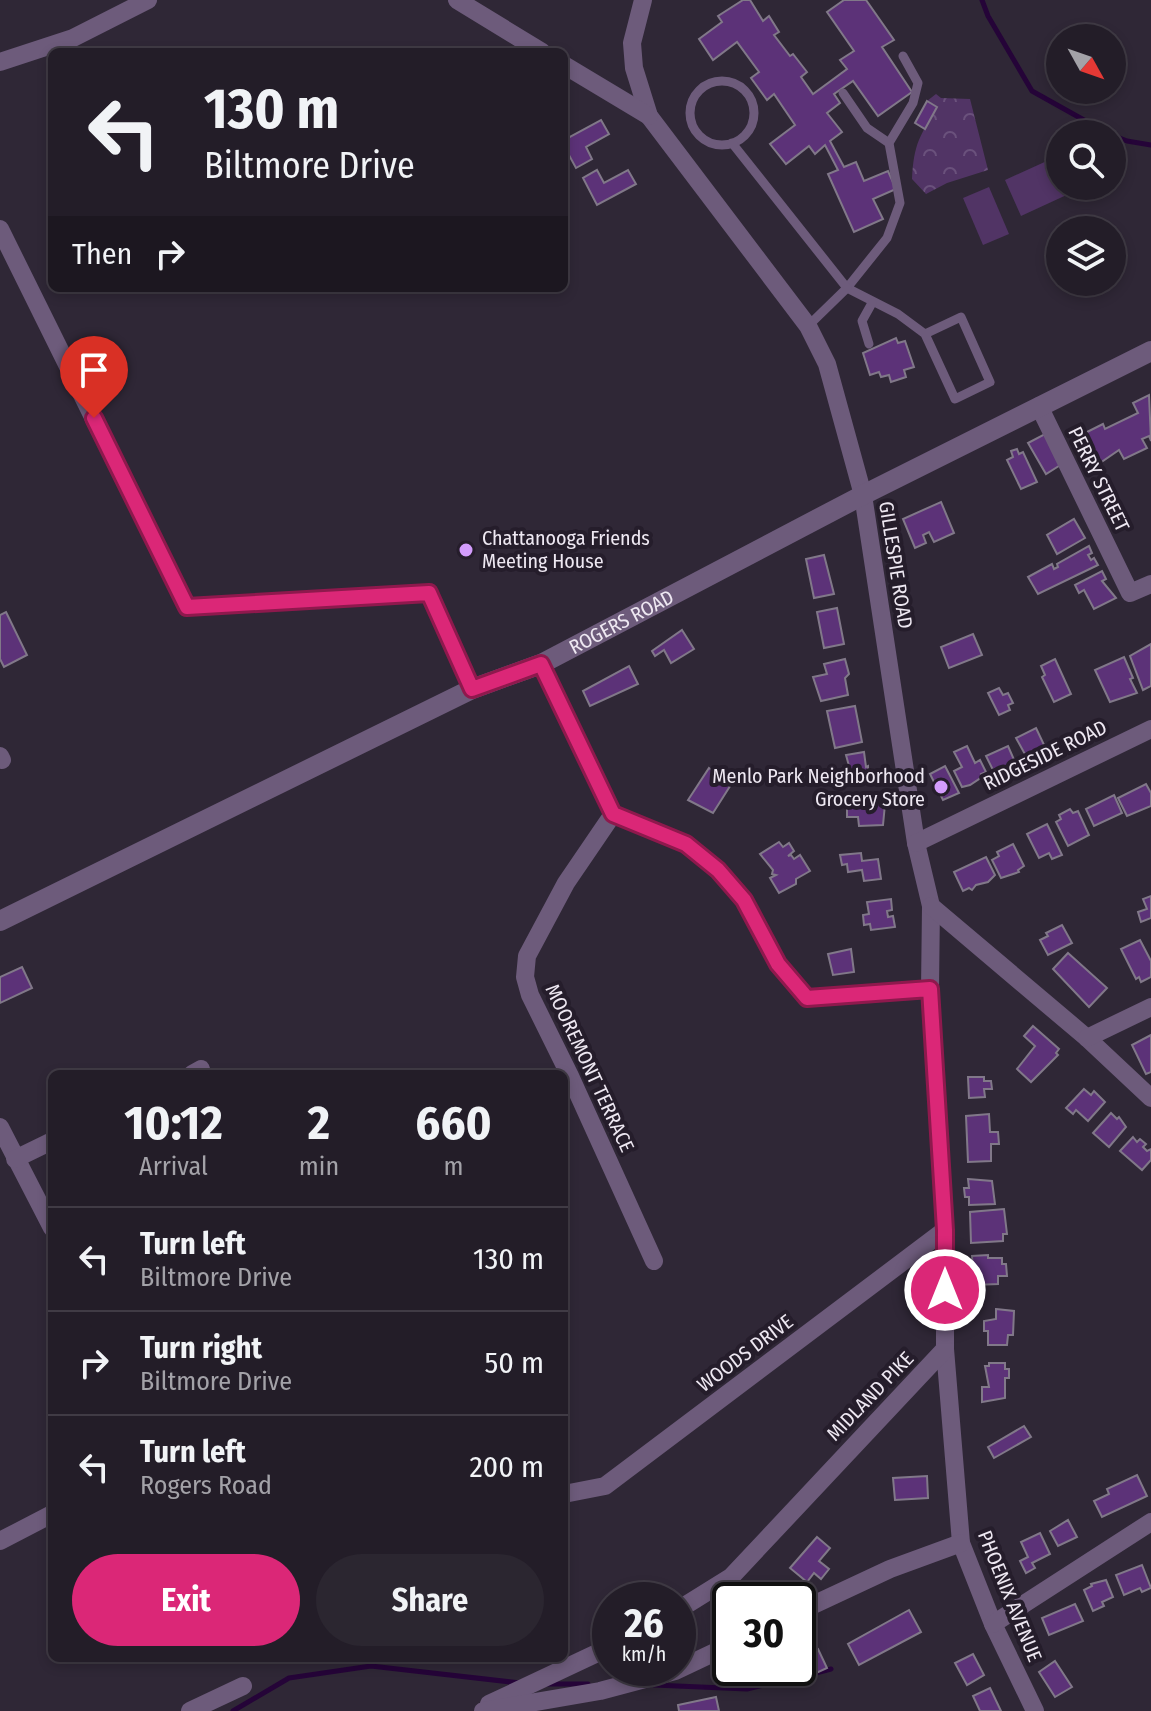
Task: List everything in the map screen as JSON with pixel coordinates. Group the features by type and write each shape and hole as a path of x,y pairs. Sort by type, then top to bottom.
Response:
{"street":[{"path":"0,62 73,38 148,0"},
{"path":"457,0 535,48"},
{"name":"GILLESPIE ROAD","path":"643,0 632,43 634,68 649,116 808,326 827,364 863,495 916,843 931,906"},
{"path":"568,67 649,116"},
{"path":"0,229 187,607 429,593 472,689"},
{"name":"ROGERS ROAD","path":"0,921 472,689 541,664 863,495 1151,351"},
{"name":"PERRY STREET","path":"1039,406 1130,593 1151,584"},
{"path":"541,664 613,814 686,844 718,870 744,900 778,964 807,998 930,989"},
{"name":"RIDGESIDE ROAD","path":"916,843 1151,729"},
{"name":"MOOREMONT TERRACE","path":"567,1070 530,995 525,977 527,956 566,883 613,814"},
{"path":"931,906 930,989 945,1230 945,1349"},
{"path":"931,906 1087,1038 1151,1098"},
{"path":"1087,1038 1151,1007"},
{"name":"MOOREMONT TERRACE","path":"568,1072 654,1261"},
{"path":"0,1127 48,1221"},
{"path":"15,1159 48,1143"},
{"name":"WOODS DRIVE","path":"568,1493 605,1486 945,1230"},
{"name":"PHOENIX AVENUE","path":"945,1349 961,1543 993,1624 1035,1711"},
{"name":"MIDLAND PIKE","path":"696,1599 731,1577 945,1349"},
{"path":"0,1541 48,1516"},
{"path":"993,1624 1151,1522"},
{"path":"816,1604 890,1569 961,1543"},
{"path":"483,1711 600,1691 675,1671 712,1654"},
{"path":"474,1711 592,1655"},
{"path":"190,1711 243,1686"}],"lane":[{"path":"808,326 847,288 887,238 900,203 889,143 913,103 918,83 903,56"},
{"path":"727,81 744,90 754,108 751,127 732,143 715,144 705,140 692,123 690,112 693,101 699,92 717,82 727,81"},
{"path":"843,93 867,128 889,143"},
{"path":"732,143 847,288 898,314 925,334 955,399 990,382 961,317 925,334"},
{"path":"869,344 862,321 872,303"}],"green space":[{"path":"936,94 941,98 970,99 988,170 947,183 926,194 912,179 914,156 936,107 927,101"},
{"path":"1046,161 1046,200 1056,200 1021,216 1005,180"},
{"path":"989,187 1009,234 983,245 963,198"}],"building":[{"path":"743,0 750,0 763,21 769,16 779,32 774,35 807,72 801,77 813,94 847,69 840,60 854,51 827,12 844,0 866,0 894,40 882,47 912,92 878,116 853,81 834,94 840,103 827,113 842,132 830,141 844,167 856,162 864,181 888,171 896,189 873,199 883,219 854,232 828,174 838,170 825,145 815,154 809,146 786,164 770,144 795,125 774,94 767,100 751,78 759,72 737,42 713,60 699,39 722,22 718,16"},
{"path":"927,101 937,107 925,129 915,123"},
{"path":"601,120 609,134 586,147 592,159 576,168 568,153 568,138"},
{"path":"597,170 604,183 628,170 636,184 597,205 583,178"},
{"path":"896,338 898,343 905,341 914,367 904,370 906,377 891,382 889,375 881,377 879,372 870,375 863,353"},
{"path":"1149,395 1151,441 1149,436 1142,439 1147,448 1124,459 1119,450 1100,463 1085,433 1103,424 1105,429 1138,413 1133,403"},
{"path":"1045,434 1062,464 1046,474 1028,443"},
{"path":"1017,449 1019,454 1023,452 1037,482 1021,489 1007,460 1013,457 1011,451"},
{"path":"941,502 954,533 934,542 929,532 923,535 926,543 915,548 903,519"},
{"path":"1074,519 1085,538 1057,554 1047,535"},
{"path":"1089,546 1092,553 1088,555 1098,565 1038,594 1028,577 1052,564 1054,569 1058,567 1057,564"},
{"path":"824,555 834,594 814,598 806,559"},
{"path":"1102,571 1106,579 1102,581 1116,598 1094,609 1084,590 1079,593 1075,585"},
{"path":"837,608 844,644 824,648 817,612"},
{"path":"6,612 27,655 4,667 0,659 0,615"},
{"path":"682,630 694,649 671,663 664,650 655,656 652,651"},
{"path":"973,634 982,655 949,668 941,647"},
{"path":"1151,644 1151,686 1143,690 1130,656"},
{"path":"1124,657 1137,693 1110,702 1095,670"},
{"path":"845,659 849,674 845,678 848,695 821,701 813,677 827,674 824,664"},
{"path":"1055,659 1071,694 1054,702 1042,677 1045,675 1041,666"},
{"path":"629,666 638,684 590,706 583,691"},
{"path":"999,688 1003,695 1008,693 1013,703 1008,705 1010,710 999,715 988,693"},
{"path":"855,706 862,742 835,748 827,711"},
{"path":"1036,728 1045,747 1040,749 1043,754 1036,758 1034,753 1026,756 1016,738"},
{"path":"967,746 975,763 980,760 986,772 970,785 962,787 954,771 962,767 954,752"},
{"path":"1008,746 1015,762 994,772 986,756"},
{"path":"864,752 868,774 845,777 843,767 849,766 846,755"},
{"path":"945,766 959,793 943,800 930,774"},
{"path":"709,768 732,783 713,813 688,800"},
{"path":"1146,784 1151,793 1151,806 1127,816 1118,798"},
{"path":"1114,795 1122,813 1094,826 1086,809"},
{"path":"885,804 883,825 859,826 858,817 847,817 847,807"},
{"path":"1070,809 1073,813 1078,811 1089,835 1068,846 1056,822 1061,819 1059,815"},
{"path":"1047,824 1062,855 1052,859 1049,853 1039,858 1027,834"},
{"path":"779,842 783,847 789,843 794,851 788,856 794,859 800,855 810,871 796,879 796,884 779,893 770,878 776,875 772,874 773,870 760,854"},
{"path":"1013,844 1024,866 1019,872 1001,878 992,860 999,856 997,852"},
{"path":"861,853 862,861 878,859 881,879 864,881 862,870 848,872 847,864 842,865 840,855"},
{"path":"986,857 995,875 972,890 963,891 954,872"},
{"path":"1151,896 1151,918 1141,922 1138,912 1147,909 1143,899"},
{"path":"891,899 892,910 887,911 888,917 893,916 895,927 871,930 870,924 864,925 863,915 869,914 867,902"},
{"path":"1062,925 1072,943 1048,955 1040,940 1048,936 1046,933"},
{"path":"1140,940 1151,961 1151,977 1141,982 1139,977 1136,979 1121,949"},
{"path":"851,949 854,972 833,975 828,954"},
{"path":"1068,953 1107,988 1089,1007 1053,969"},
{"path":"22,967 32,988 0,1003 0,977"},
{"path":"1033,1026 1059,1049 1058,1055 1031,1082 1017,1069 1035,1046 1024,1036"},
{"path":"1151,1035 1151,1072 1146,1074 1132,1045"},
{"path":"968,1077 984,1077 984,1081 991,1081 992,1089 984,1089 985,1097 969,1098"},
{"path":"1084,1089 1091,1095 1094,1091 1105,1102 1088,1121 1076,1110 1073,1114 1066,1108"},
{"path":"1111,1113 1117,1119 1119,1117 1126,1127 1109,1147 1093,1133"},
{"path":"989,1114 990,1132 998,1132 999,1144 991,1144 991,1161 968,1162 966,1116"},
{"path":"1133,1137 1137,1142 1140,1139 1146,1144 1143,1147 1147,1151 1151,1149 1151,1160 1142,1170 1120,1151"},
{"path":"968,1179 992,1181 995,1204 969,1205 964,1188 969,1188"},
{"path":"1004,1209 1007,1234 1003,1234 1003,1241 971,1243 970,1212"},
{"path":"988,1255 988,1258 1002,1258 1007,1276 998,1276 998,1284 974,1285 972,1256"},
{"path":"996,1309 1014,1311 1013,1335 1008,1335 1007,1345 988,1345 984,1321 996,1319"},
{"path":"1005,1363 1009,1378 1005,1378 1005,1398 982,1402 982,1387 989,1387 985,1366"},
{"path":"1024,1426 1031,1437 994,1458 988,1447"},
{"path":"1137,1475 1147,1496 1102,1517 1094,1501 1109,1494 1107,1489"},
{"path":"927,1476 928,1498 895,1500 893,1478"},
{"path":"1068,1520 1077,1537 1058,1546 1050,1531"},
{"path":"1040,1533 1050,1554 1032,1563 1035,1568 1026,1573 1020,1561 1028,1557 1021,1542"},
{"path":"817,1537 830,1548 819,1561 829,1569 821,1579 814,1573 807,1582 790,1568"},
{"path":"1142,1565 1151,1588 1142,1592 1140,1588 1124,1595 1116,1575"},
{"path":"1106,1580 1113,1597 1093,1611 1084,1590 1091,1584"},
{"path":"1075,1604 1083,1621 1049,1635 1042,1618"},
{"path":"909,1610 921,1632 859,1665 848,1644"},
{"path":"816,1650 827,1668 816,1673"},
{"path":"973,1654 984,1675 967,1685 955,1663"},
{"path":"1055,1661 1072,1687 1055,1697 1039,1672"},
{"path":"990,1688 1001,1711 980,1711 973,1696"},
{"path":"716,1697 719,1711 679,1711 678,1705"}],"waterway":[{"path":"982,0 988,16 1032,91 1084,120"},
{"path":"1126,141 1151,145"},
{"path":"233,1711 289,1678 371,1666 520,1683"},
{"path":"816,1673 831,1669"},
{"path":"546,1684 588,1684"},
{"path":"677,1686 747,1689 760,1686"}],"place":[{"name":"Chattanooga Friends Meeting House","path":"466,550"},
{"name":"Menlo Park Neighborhood Grocery Store","path":"941,787"}],"route":[{"path":"94,418 187,607 429,593 472,689 541,664 613,814 686,844 718,870 744,900 778,964 807,998 930,989 945,1230 945,1290"}]}
